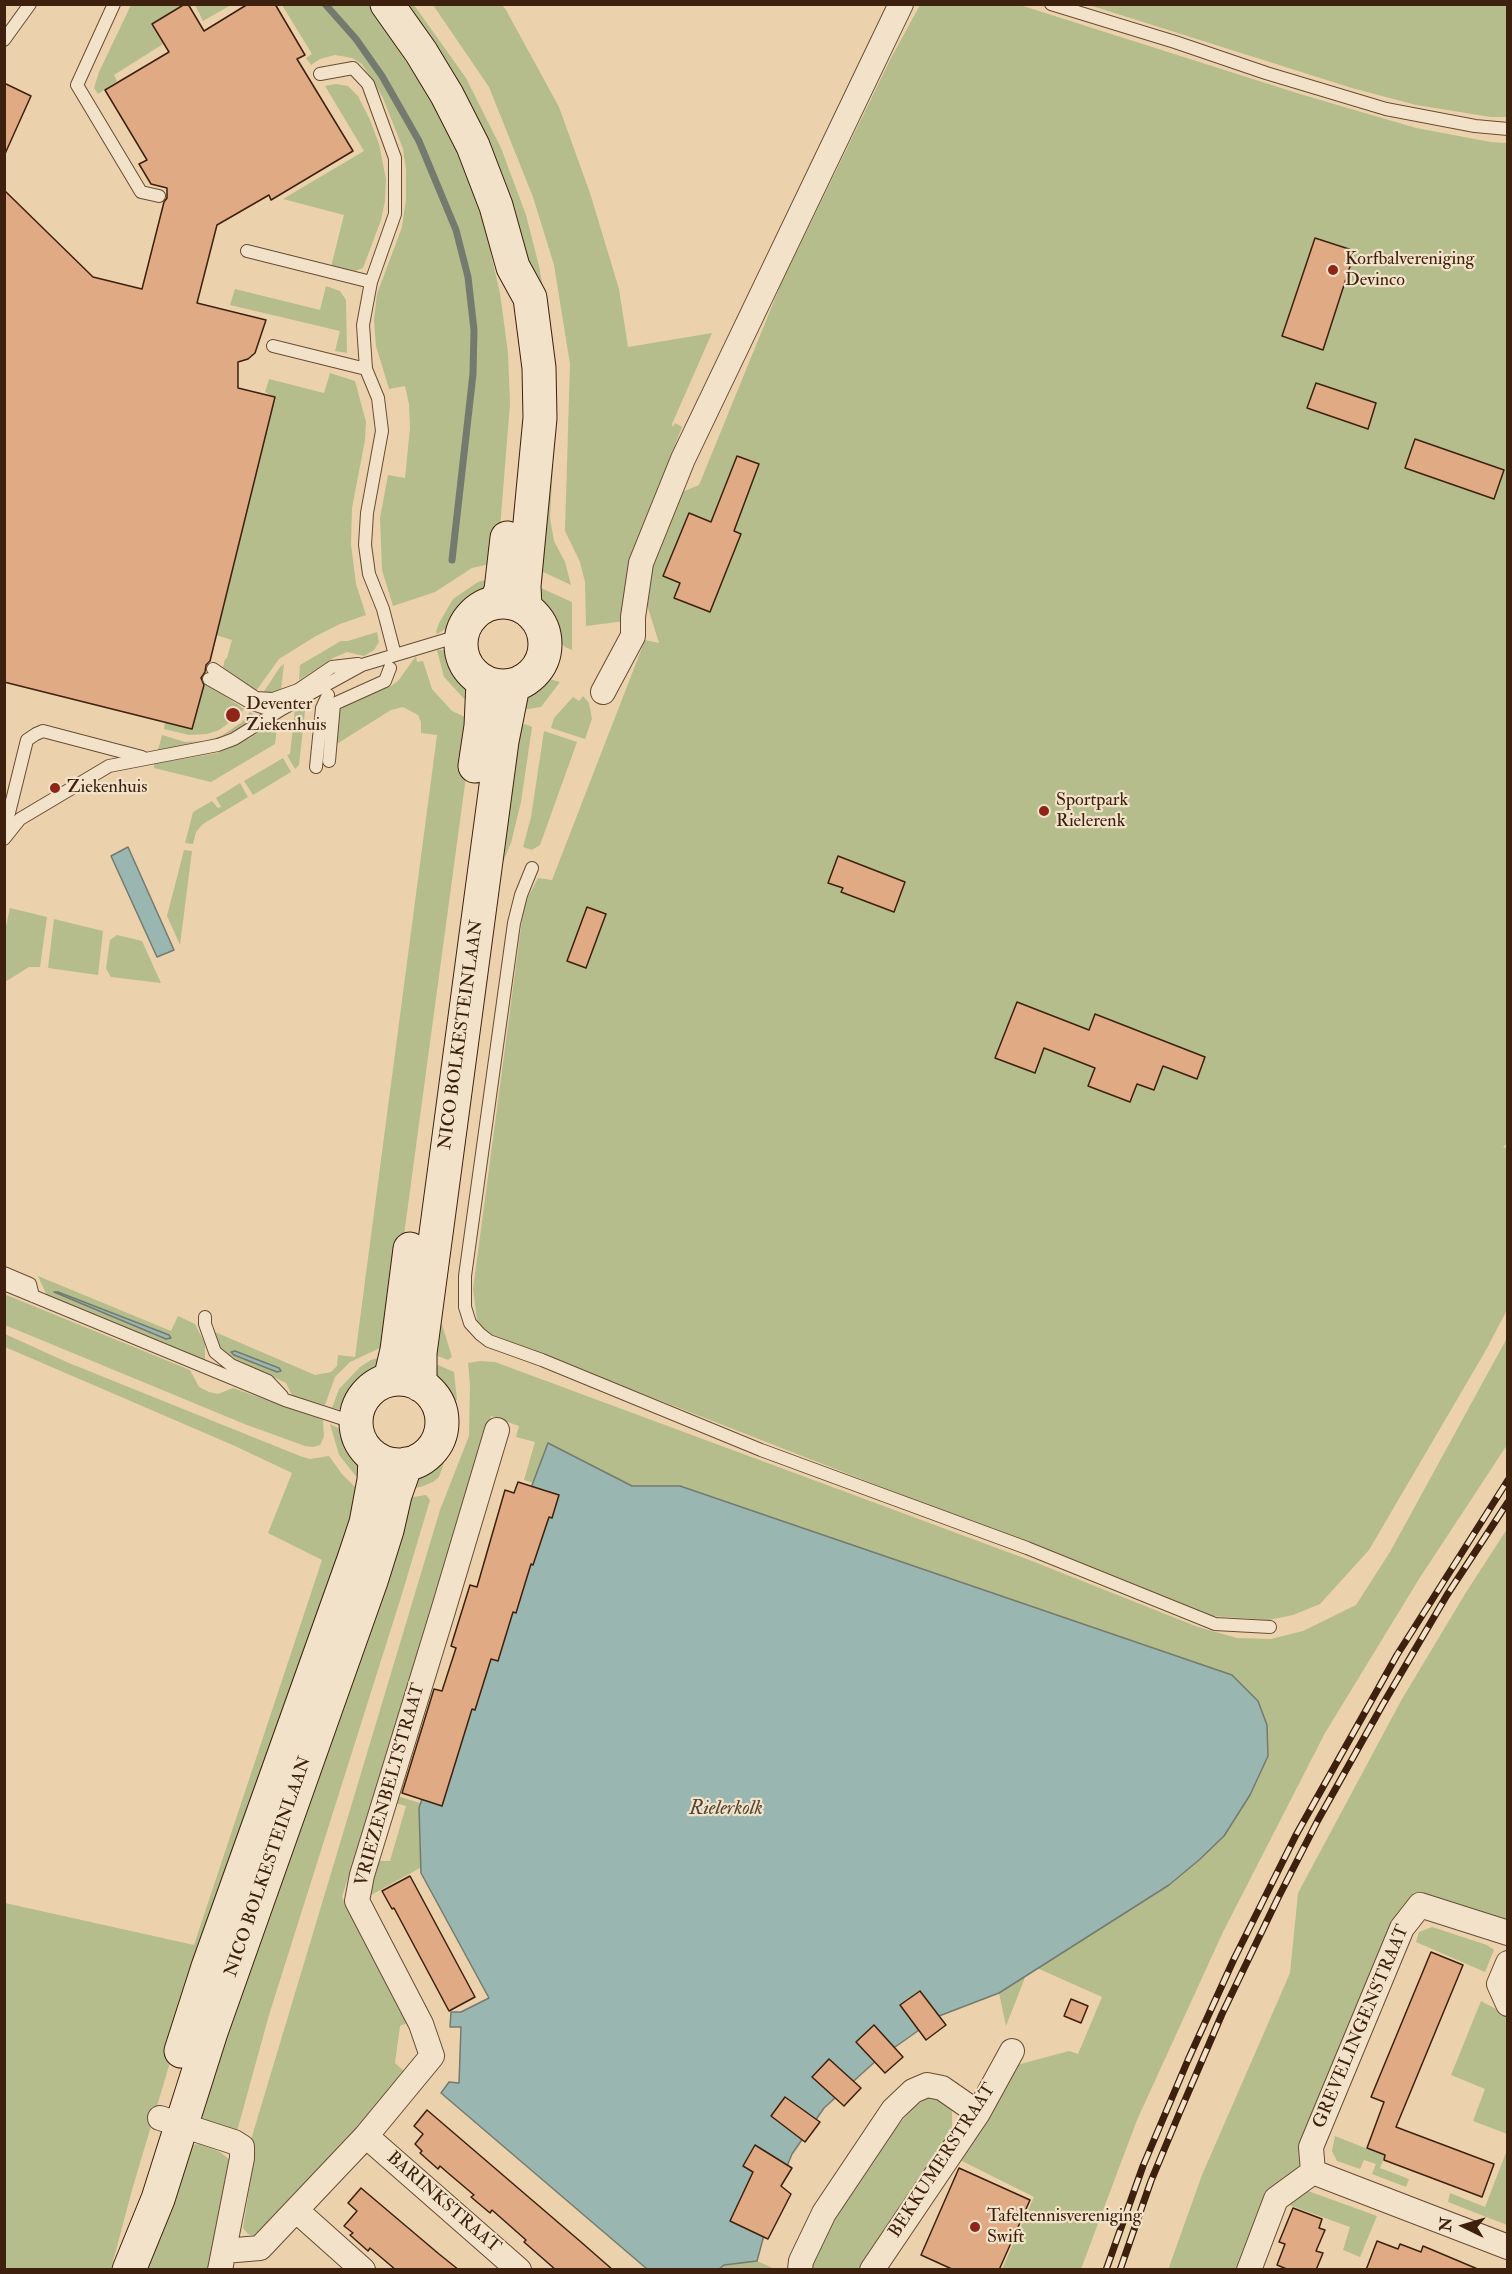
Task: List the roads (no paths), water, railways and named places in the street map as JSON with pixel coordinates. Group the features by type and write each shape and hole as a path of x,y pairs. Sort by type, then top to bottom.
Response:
{"street":[{"path":"387,4 447,94 473,146 496,206 513,267 510,302 516,362 517,432 501,590 511,605 541,624 546,646 539,667 523,682 498,684 469,669 462,653 462,635 465,625 478,610 511,605"},
{"path":"603,693 633,636 633,617 641,563 682,459 901,4"},
{"name":"NICO BOLKESTEINLAAN","path":"405,1382 397,1350 481,726 498,684"},
{"path":"405,1382 430,1393 441,1416 441,1429 437,1442 429,1453 419,1460 396,1465 375,1458 361,1443 356,1423 362,1400 369,1391 405,1382"},
{"name":"VRIEZENBELTSTRAAT","path":"222,2260 260,2248 366,2136 432,2056 421,2024 357,1901 365,1864 496,1430"},
{"name":"NICO BOLKESTEINLAAN","path":"129,2270 158,2199 171,2122 212,1957 366,1523 374,1480 375,1458"},
{"name":"NICO BOLKESTEINLAAN","path":"123,2270 139,2193 223,1998 371,1581 406,1464"},
{"name":"GREVELINGENSTRAAT","path":"1313,2172 1311,2147 1402,1928 1420,1905 1508,1933"},
{"path":"1508,1963 1499,1983 1508,2004"},
{"name":"BEKKUMERSTRAAT","path":"872,2270 978,2113 1011,2051"},
{"path":"800,2270 801,2261 824,2213 893,2110 913,2091 927,2085 942,2088 978,2113"},
{"path":"171,2122 234,2142 242,2147 242,2158 222,2260"},
{"name":"BARINKSTRAAT","path":"366,2136 519,2270"},
{"path":"1249,2270 1276,2199 1313,2172 1508,2247"},
{"path":"297,2211 363,2270"}],"lane":[{"path":"4,40 30,4"},
{"path":"114,4 77,85 141,192 159,196"},
{"path":"1052,4 1386,109 1475,126 1508,129"},
{"path":"320,74 353,68 368,84 395,158 395,214 371,282 363,325 366,369 378,398 382,431 367,513 366,545 369,574 383,609 395,655"},
{"path":"247,251 371,282"},
{"path":"273,346 366,369"},
{"path":"277,712 253,704 211,674 256,698 273,699 297,690 332,667 362,664 462,635"},
{"path":"4,839 20,819 109,766 218,745 234,739 362,664"},
{"path":"328,761 334,704 385,681 390,668"},
{"path":"316,767 322,708 328,695"},
{"path":"4,832 27,740 43,731 146,758"},
{"path":"532,868 520,895 514,923 465,1276 465,1307 470,1323 480,1334 489,1341 542,1360 761,1450 1027,1548 1215,1624 1270,1627"},
{"path":"4,1273 30,1284 33,1296"},
{"path":"4,1284 285,1400 356,1423"},
{"path":"205,1317 205,1324 215,1352 231,1365 268,1381 285,1400"}],"water":[{"path":"128,847 174,950 157,957 111,856"},
{"path":"54,1292 169,1335 171,1338 166,1339"},
{"path":"235,1351 279,1368 281,1371 277,1372 231,1352"},
{"name":"Rielerkolk","path":"548,1443 632,1486 680,1486 1232,1675 1258,1701 1267,1725 1268,1756 1250,1795 1224,1836 1199,1860 1169,1885 999,1993 939,2016 878,2059 824,2108 792,2154 774,2198 757,2261 724,2265 719,2269 647,2269 441,2093 449,2082 459,2083 461,2027 450,2027 451,2012 461,2012 489,1998 421,1873 419,1808 482,1617"}],"waterway":[{"path":"325,4 356,39 382,76 419,141 456,230 468,277 474,330 473,374 452,560"}],"railway":[{"path":"1106,2270 1143,2166 1188,2060 1234,1959 1296,1835 1397,1655 1508,1480"},
{"path":"1120,2270 1151,2181 1179,2114 1222,2014 1278,1898 1318,1820 1383,1704 1447,1595 1508,1502"}],"place":[{"name":"Korfbalvereniging Devinco","path":"1333,270"},
{"name":"Deventer Ziekenhuis","path":"233,715"},
{"name":"Ziekenhuis","path":"55,788"},
{"name":"Sportpark Rielerenk","path":"1044,811"},
{"name":"Tafeltennisvereniging Swift","path":"975,2227"}]}
